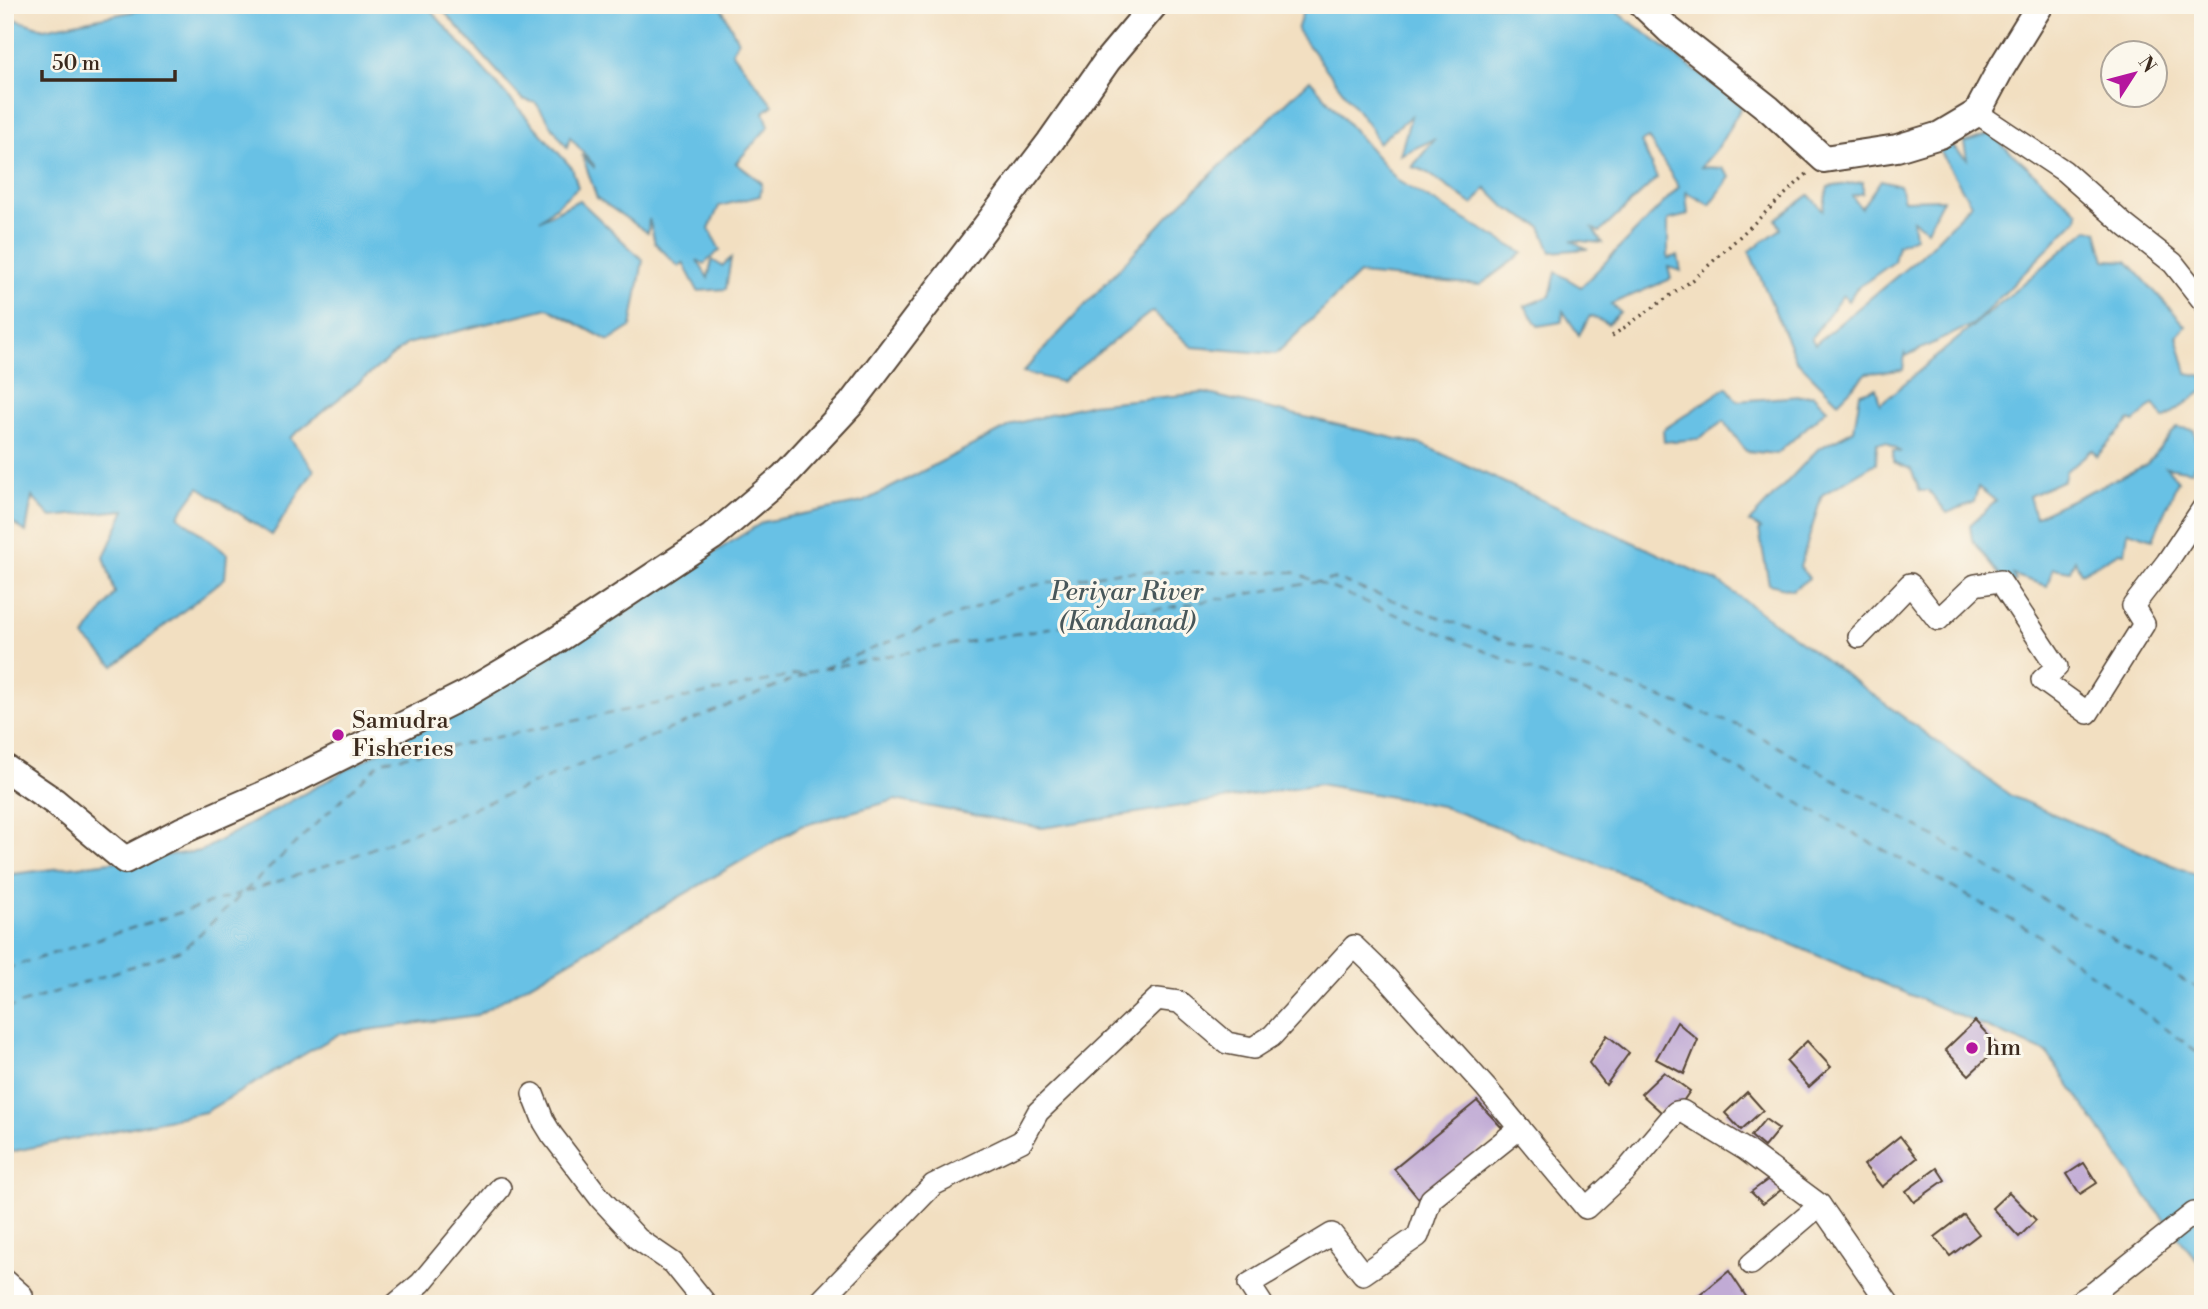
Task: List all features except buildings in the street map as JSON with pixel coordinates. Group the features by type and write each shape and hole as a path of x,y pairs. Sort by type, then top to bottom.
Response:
{"street":[{"path":"5,768 55,802 125,860 181,831 272,791 464,695 554,642 634,590 712,537 783,477 851,404 1051,142 1107,61 1154,5"},
{"path":"1643,5 1669,30 1769,110 1824,159 1897,148 1940,135 1977,113 2040,5"},
{"path":"1977,113 2064,171 2126,226 2173,262 2203,301"},
{"path":"1859,637 1910,584 1938,620 1975,585 2000,581 2057,667 2042,680 2088,713 2144,624 2133,606 2203,509"},
{"path":"818,1304 933,1185 1022,1141 1038,1112 1157,999 1179,1002 1227,1043 1253,1048 1272,1036 1354,946 1413,1006 1586,1208 1625,1171 1676,1112 1682,1111 1746,1150 1819,1205 1889,1304"},
{"path":"533,1094 552,1135 600,1198 638,1239 673,1263 706,1304"},
{"path":"1262,1304 1249,1284 1332,1234 1363,1274 1418,1236 1431,1199 1520,1128"},
{"path":"396,1304 421,1283 500,1188"},
{"path":"1751,1264 1819,1205"},
{"path":"2076,1304 2194,1213"},
{"path":"5,1280 22,1295"}],"path":[{"path":"1612,336 1694,279 1824,159"}],"water":[{"path":"166,5 426,5 572,168 578,187 540,220 579,200 643,260 631,327 609,341 548,308 407,344 290,438 314,470 272,535 199,487 178,516 227,554 225,578 114,666 84,637 115,593 104,557 125,510 51,517 32,497 26,532 5,517 5,16 44,29"},
{"path":"438,5 720,5 738,41 732,52 773,105 764,112 769,126 736,163 762,183 760,196 719,206 709,229 720,250 704,264 697,260 708,278 712,260 722,266 731,258 726,289 698,291 683,263 679,267 655,243 649,219 648,233 597,198 582,155 594,165 570,137 567,148 536,103 522,99"},
{"path":"1305,5 1440,5 1443,9 1468,5 1608,5 1742,106 1719,146 1701,167 1722,168 1730,177 1710,205 1686,192 1688,215 1668,220 1668,258 1678,256 1681,271 1668,267 1671,279 1611,304 1620,312 1608,324 1590,316 1579,335 1563,311 1562,322 1538,326 1525,306 1550,296 1556,272 1581,287 1679,187 1648,138 1641,142 1657,178 1600,232 1593,229 1602,243 1571,240 1586,249 1551,252 1541,227 1506,208 1486,188 1473,205 1425,171 1412,167 1435,139 1400,155 1411,116 1378,143 1372,130 1297,30"},
{"path":"1310,80 1398,181 1523,253 1480,285 1359,274 1276,354 1192,347 1152,311 1061,382 1023,372 1169,215"},
{"path":"1990,134 2078,212 2077,219 1974,324 1906,356 1905,354 1903,370 1867,373 1838,402 1796,360 1749,251 1781,229 1776,219 1809,195 1823,210 1828,187 1863,182 1863,193 1852,196 1861,208 1881,180 1900,185 1904,200 1943,199 1927,230 1913,220 1915,237 1898,245 1894,262 1856,289 1848,301 1843,295 1811,338 1815,344 1921,256 1971,204 1939,149 1949,144 1967,159 1964,143"},
{"path":"2088,229 2097,231 2105,260 2127,261 2186,326 2177,336 2187,373 2203,376 2203,391 2164,419 2154,404 2134,422 2130,420 2097,456 2092,450 2066,471 2064,480 2029,496 2035,517 2146,465 2177,427 2194,430 2200,455 2192,471 2166,467 2178,481 2153,539 2128,531 2125,553 2120,552 2081,573 2075,560 2070,571 2053,568 2047,586 2013,575 2016,581 2007,585 1972,539 1970,525 1996,501 1978,487 1974,502 1947,513 1929,491 1920,491 1911,469 1893,462 1893,451 1901,452 1886,442 1877,443 1876,463 1822,495 1800,567 1809,578 1793,590 1769,584 1759,530 1761,529 1749,522 1818,449 1854,430 1860,393 1876,388 1880,404"},
{"path":"1727,387 1737,401 1813,395 1827,409 1777,454 1746,451 1724,421 1698,439 1664,442 1663,430"},
{"name":"Periyar River (Kandanad)","path":"1204,393 1423,445 1719,582 2011,796 2203,878 2203,1268 2154,1207 2047,1053 1640,880 1441,806 1319,784 1042,828 895,800 801,826 477,1015 339,1034 205,1112 5,1153 5,875 201,851 529,668 763,522 863,502 1014,424 1091,404"}],"ferry route":[{"path":"824,668 1025,587 1116,572 1293,572 1635,713 2037,934 2203,1056"},
{"path":"5,1009 184,949 382,761 886,656 1334,579 1745,728 2203,991"},
{"path":"246,892 346,859 812,672"},
{"path":"5,969 241,893"},
{"path":"2194,1203 2203,1079"}],"place":[{"name":"Samudra Fisheries","path":"338,735"},
{"name":"hm","path":"1972,1048"}]}
